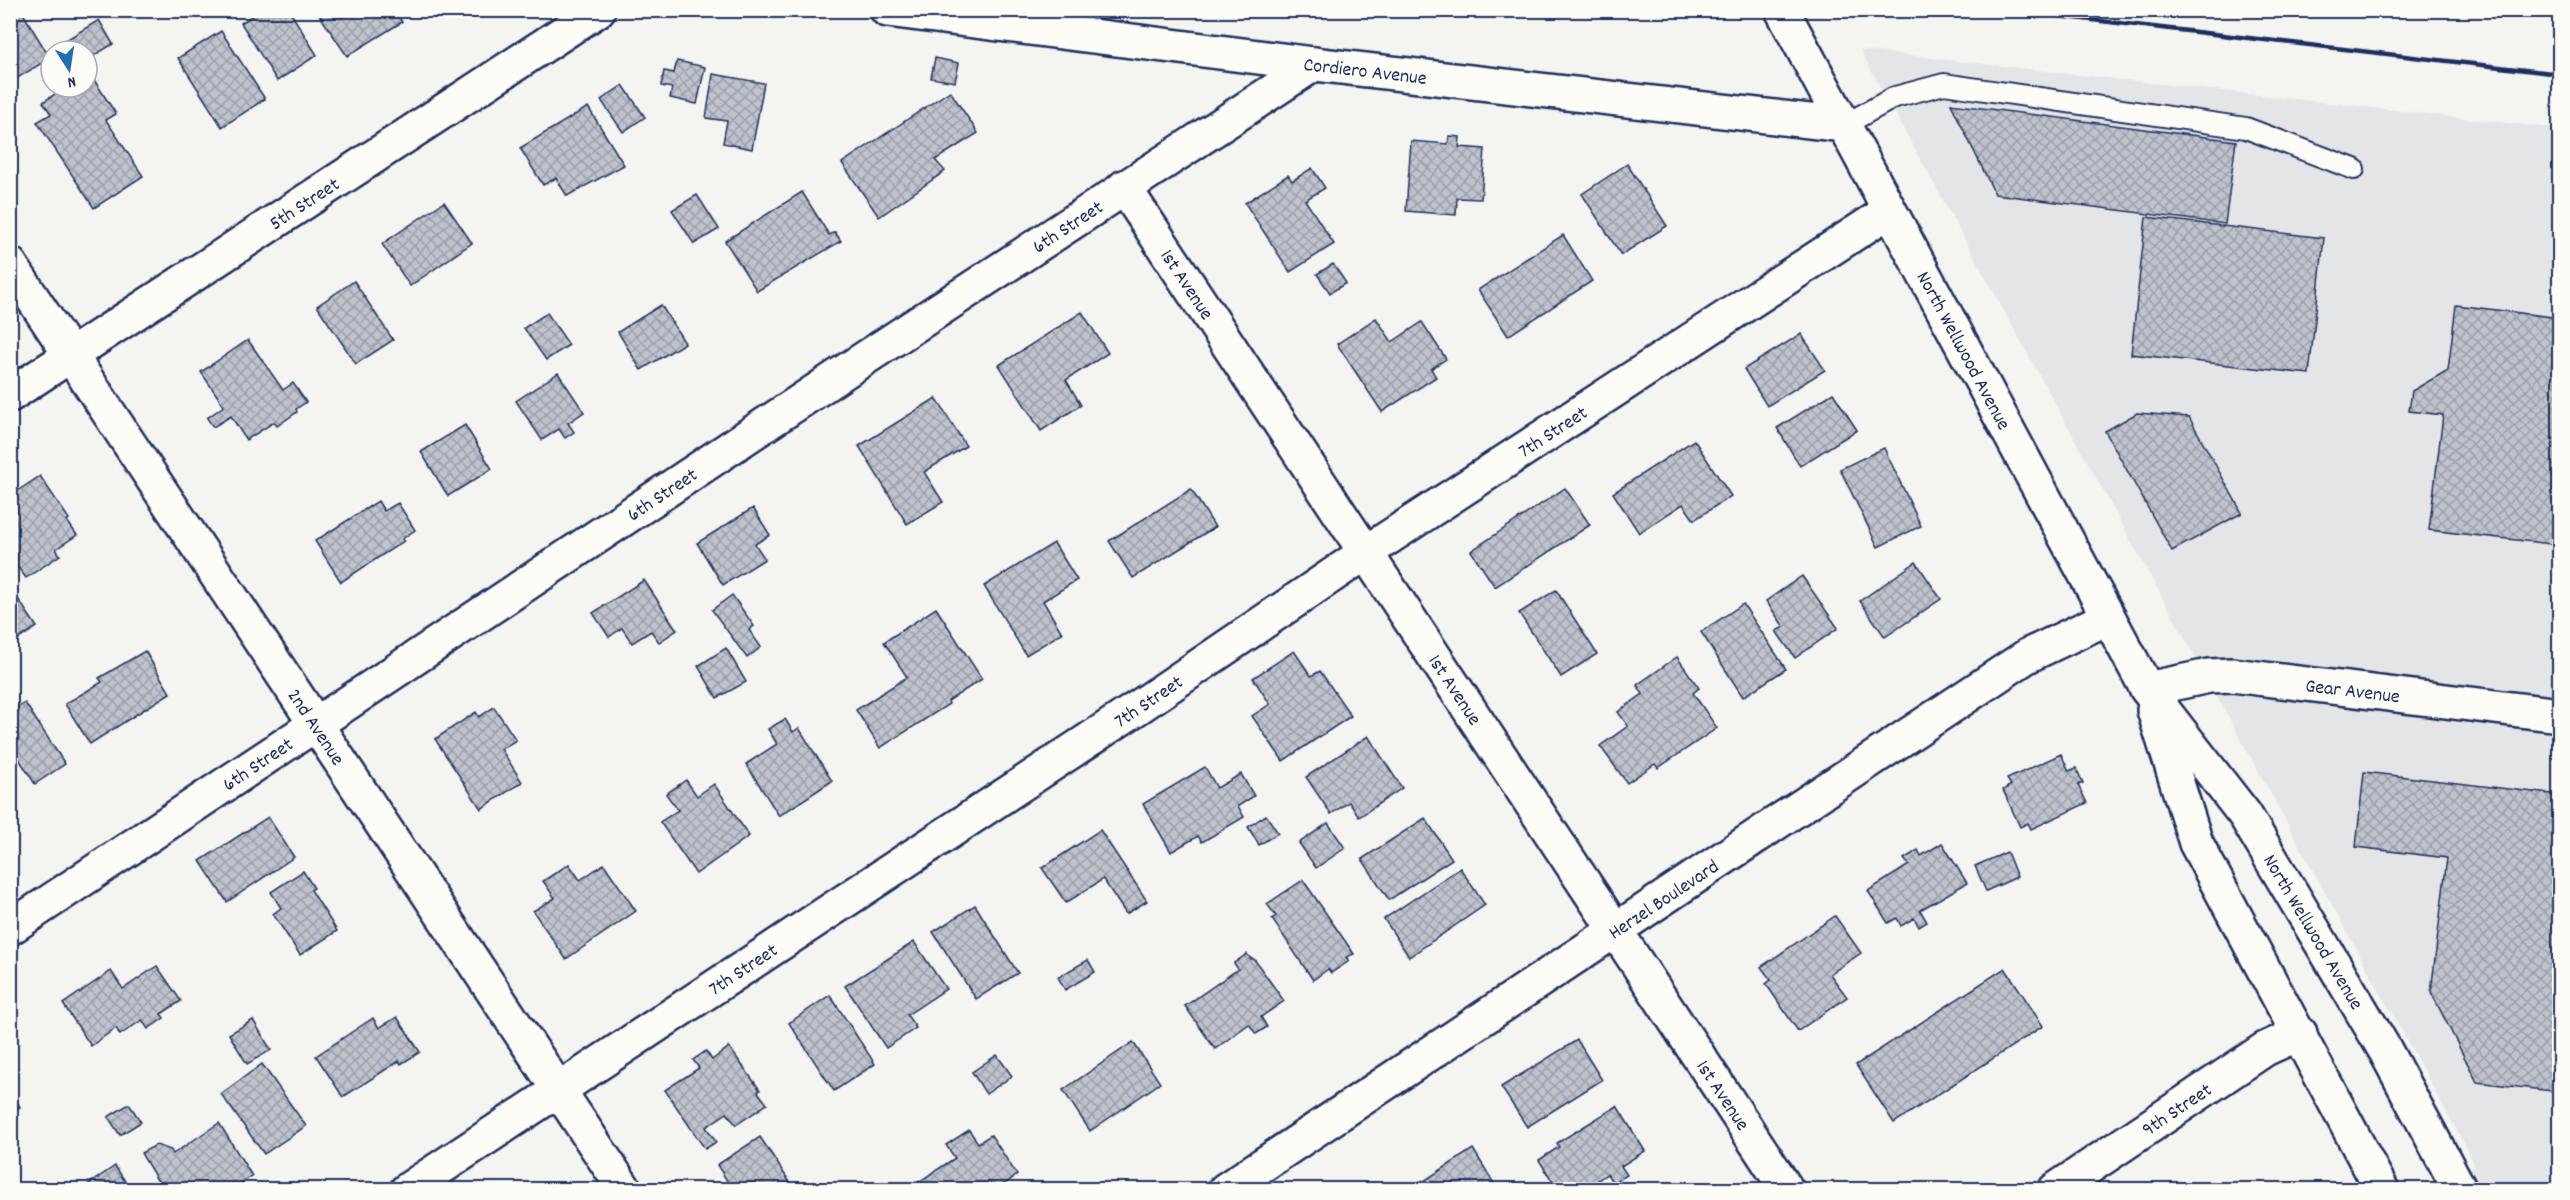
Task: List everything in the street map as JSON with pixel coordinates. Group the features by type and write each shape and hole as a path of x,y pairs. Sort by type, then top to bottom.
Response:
{"street":[{"name":"5th Street","path":"10,395 598,10"},
{"name":"Cordiero Avenue","path":"887,10 1314,64 1844,126"},
{"name":"North Wellwood Avenue","path":"1782,10 2147,689 2245,815 2385,1050 2460,1190"},
{"name":"6th Street","path":"10,928 1124,187 1314,64"},
{"name":"1st Avenue","path":"1124,187 1786,1190"},
{"name":"7th Street","path":"407,1190 1140,706 1365,553 1889,211"},
{"name":"2nd Avenue","path":"10,264 625,1190"},
{"name":"Herzel Boulevard","path":"1225,1190 2027,656 2107,618"},
{"name":"Gear Avenue","path":"2147,689 2209,675 2232,675 2559,715"},
{"name":"North Wellwood Avenue","path":"2147,689 2196,843 2300,1033 2382,1190"},
{"name":"9th Street","path":"2055,1190 2257,1054 2300,1033"}],"lane":[{"path":"1844,126 1895,97 1944,84 2246,128 2354,169"}],"shaded area":[{"path":"1860,50 2559,129 2559,1189 2459,1189 2449,1169 2475,1168 2462,1140"}],"building":[{"path":"10,10 21,10 39,40 39,65 11,82"},
{"path":"261,10 289,10 317,55 277,81 241,23"},
{"path":"316,10 394,10 402,22 347,56"},
{"path":"99,20 113,44 99,53 99,39 68,39"},
{"path":"221,31 265,99 222,127 178,58"},
{"path":"935,58 959,63 955,82 931,78"},
{"path":"677,61 705,67 697,104 670,98 672,88 661,86 664,71 674,73"},
{"path":"713,74 764,83 752,149 723,143 727,121 706,118"},
{"path":"623,85 645,117 623,132 601,100"},
{"path":"99,88 116,114 106,120 143,176 94,208 37,122 51,114 43,102 48,99 99,99"},
{"path":"950,91 978,133 935,160 945,171 879,217 842,163"},
{"path":"1951,104 2236,141 2225,224 1995,194"},
{"path":"588,107 624,165 567,196 556,178 543,185 520,148"},
{"path":"1449,136 1460,137 1459,147 1485,149 1481,199 1457,198 1456,215 1406,211 1411,141 1448,144"},
{"path":"1627,164 1667,226 1621,255 1582,194"},
{"path":"1312,168 1325,188 1305,200 1334,244 1290,272 1245,203 1288,175 1292,181"},
{"path":"802,192 829,235 835,232 841,241 757,291 725,241"},
{"path":"697,195 719,229 694,244 672,210"},
{"path":"444,202 472,243 410,286 382,244"},
{"path":"2146,217 2324,238 2309,374 2131,354"},
{"path":"1563,235 1592,281 1508,336 1478,290"},
{"path":"1333,264 1346,283 1330,293 1317,274"},
{"path":"354,281 393,340 356,364 317,306"},
{"path":"661,305 685,343 641,370 618,332"},
{"path":"2456,305 2560,318 2560,545 2429,530 2443,415 2409,411 2412,391 2448,370"},
{"path":"1082,312 1108,353 1066,380 1081,405 1041,431 999,365"},
{"path":"547,313 569,345 546,360 524,328"},
{"path":"1376,318 1392,342 1422,322 1446,359 1431,369 1436,377 1382,412 1337,344"},
{"path":"1801,334 1825,370 1767,406 1744,369"},
{"path":"248,340 283,390 293,383 306,402 296,409 297,412 277,426 274,422 246,440 231,416 213,427 207,418 224,406 201,372"},
{"path":"558,373 584,412 568,423 574,432 565,438 559,429 542,440 516,401"},
{"path":"1833,393 1857,430 1800,466 1777,428"},
{"path":"936,398 966,446 924,472 943,502 907,524 859,446"},
{"path":"2137,413 2189,417 2242,513 2172,551 2105,431"},
{"path":"465,425 492,469 448,496 421,452"},
{"path":"1694,440 1731,496 1694,520 1683,504 1639,533 1613,493"},
{"path":"1884,448 1921,526 1878,547 1840,469"},
{"path":"40,476 77,535 56,549 60,555 26,578 10,557 10,496"},
{"path":"1565,488 1590,525 1495,587 1471,551"},
{"path":"1191,489 1215,527 1133,578 1109,541"},
{"path":"378,501 384,511 398,503 415,530 402,539 404,541 341,582 315,541"},
{"path":"753,508 770,535 755,544 765,559 723,585 697,543"},
{"path":"1054,543 1077,580 1043,601 1062,633 1026,655 984,586"},
{"path":"1916,562 1941,599 1885,637 1860,601"},
{"path":"1802,576 1838,628 1795,658 1776,631 1784,627 1766,601"},
{"path":"644,580 677,630 659,642 651,631 632,643 622,628 609,637 593,613"},
{"path":"10,587 37,627 14,642 10,636"},
{"path":"1556,590 1597,654 1561,677 1519,613"},
{"path":"732,595 754,626 749,630 761,647 747,658 712,610"},
{"path":"1743,604 1786,669 1743,697 1701,632"},
{"path":"936,608 982,679 948,701 949,704 880,748 856,710 907,677 884,642"},
{"path":"726,648 746,682 717,698 698,666"},
{"path":"145,651 170,693 90,744 65,704 102,682 99,678"},
{"path":"1294,651 1311,676 1320,671 1351,716 1283,761 1252,716 1270,704 1253,678"},
{"path":"1677,657 1699,688 1693,693 1717,728 1658,768 1655,764 1627,783 1600,746 1628,726 1618,712 1643,694 1637,685"},
{"path":"25,703 65,764 35,784 10,745 10,712"},
{"path":"494,707 516,740 501,749 522,782 481,809 435,739 476,712 479,717"},
{"path":"785,719 793,732 799,728 832,781 779,816 746,764 777,744 768,729"},
{"path":"1368,736 1402,788 1359,817 1349,802 1331,814 1306,777"},
{"path":"2061,754 2069,771 2076,768 2083,783 2078,785 2087,803 2031,829 2028,823 2020,827 2003,790 2011,785 2007,779"},
{"path":"1205,767 1217,788 1241,774 1254,796 1238,806 1244,817 1202,842 1198,836 1171,852 1143,804"},
{"path":"2364,772 2560,795 2560,1092 2477,1082 2431,992 2447,858 2356,847"},
{"path":"686,780 697,796 714,784 749,836 696,874 660,822 678,810 666,794"},
{"path":"1266,815 1278,833 1259,845 1248,827"},
{"path":"268,817 294,857 227,902 200,861"},
{"path":"1425,818 1452,859 1389,900 1362,859"},
{"path":"1328,823 1345,848 1316,868 1299,843"},
{"path":"1100,830 1147,901 1126,914 1103,879 1066,903 1042,868"},
{"path":"1942,843 1967,883 1920,910 1927,922 1919,927 1914,918 1901,926 1897,918 1888,923 1868,891 1909,865 1904,859 1918,850 1921,856"},
{"path":"2007,852 2017,877 1986,891 1975,866"},
{"path":"569,864 580,880 604,864 636,911 566,959 533,911 555,898 543,881"},
{"path":"1460,868 1485,905 1409,957 1384,919"},
{"path":"303,871 314,888 311,890 337,931 300,955 273,914 281,908 271,892"},
{"path":"1303,880 1354,954 1346,957 1349,961 1331,973 1328,969 1313,980 1272,919 1276,916 1267,904"},
{"path":"975,905 1018,973 976,999 933,932"},
{"path":"1835,916 1861,953 1830,974 1847,997 1798,1031 1766,984 1771,980 1761,967"},
{"path":"914,942 946,989 907,1015 916,1028 886,1048 845,986"},
{"path":"1247,954 1254,959 1284,1001 1261,1017 1267,1027 1256,1034 1249,1024 1215,1049 1185,1006 1238,969 1234,963"},
{"path":"1088,960 1095,972 1065,990 1058,977"},
{"path":"157,966 181,1001 161,1014 164,1018 148,1029 142,1020 120,1035 116,1028 91,1046 63,1004 111,971 123,989"},
{"path":"2005,968 2043,1026 1894,1123 1856,1065"},
{"path":"830,995 875,1064 834,1091 789,1023"},
{"path":"397,1017 420,1052 401,1064 399,1061 343,1097 316,1056 373,1018 379,1028"},
{"path":"253,1020 271,1050 247,1064 229,1034"},
{"path":"1577,1040 1602,1080 1527,1127 1501,1087"},
{"path":"1133,1042 1160,1083 1090,1131 1063,1090"},
{"path":"729,1047 760,1090 758,1092 767,1104 736,1125 727,1113 706,1127 716,1142 705,1149 665,1090 699,1068 693,1060 706,1051 712,1060"},
{"path":"997,1055 1012,1076 986,1094 972,1072"},
{"path":"262,1064 306,1126 264,1154 221,1094"},
{"path":"10,1090 20,1107 10,1112"},
{"path":"129,1104 141,1122 120,1135 108,1117"},
{"path":"1617,1106 1645,1151 1621,1166 1627,1175 1613,1183 1607,1174 1583,1190 1558,1190 1539,1160 1559,1147 1557,1143"},
{"path":"219,1123 252,1176 230,1190 163,1190 141,1153 156,1145 171,1150 173,1154"},
{"path":"969,1130 978,1143 991,1135 1017,1175 996,1190 912,1190 911,1187 955,1158 946,1145"},
{"path":"760,1137 795,1190 733,1190 717,1165"},
{"path":"1473,1149 1498,1190 1410,1190"},
{"path":"115,1166 131,1190 80,1190"}],"railway":[{"path":"2006,10 2560,74"}]}
